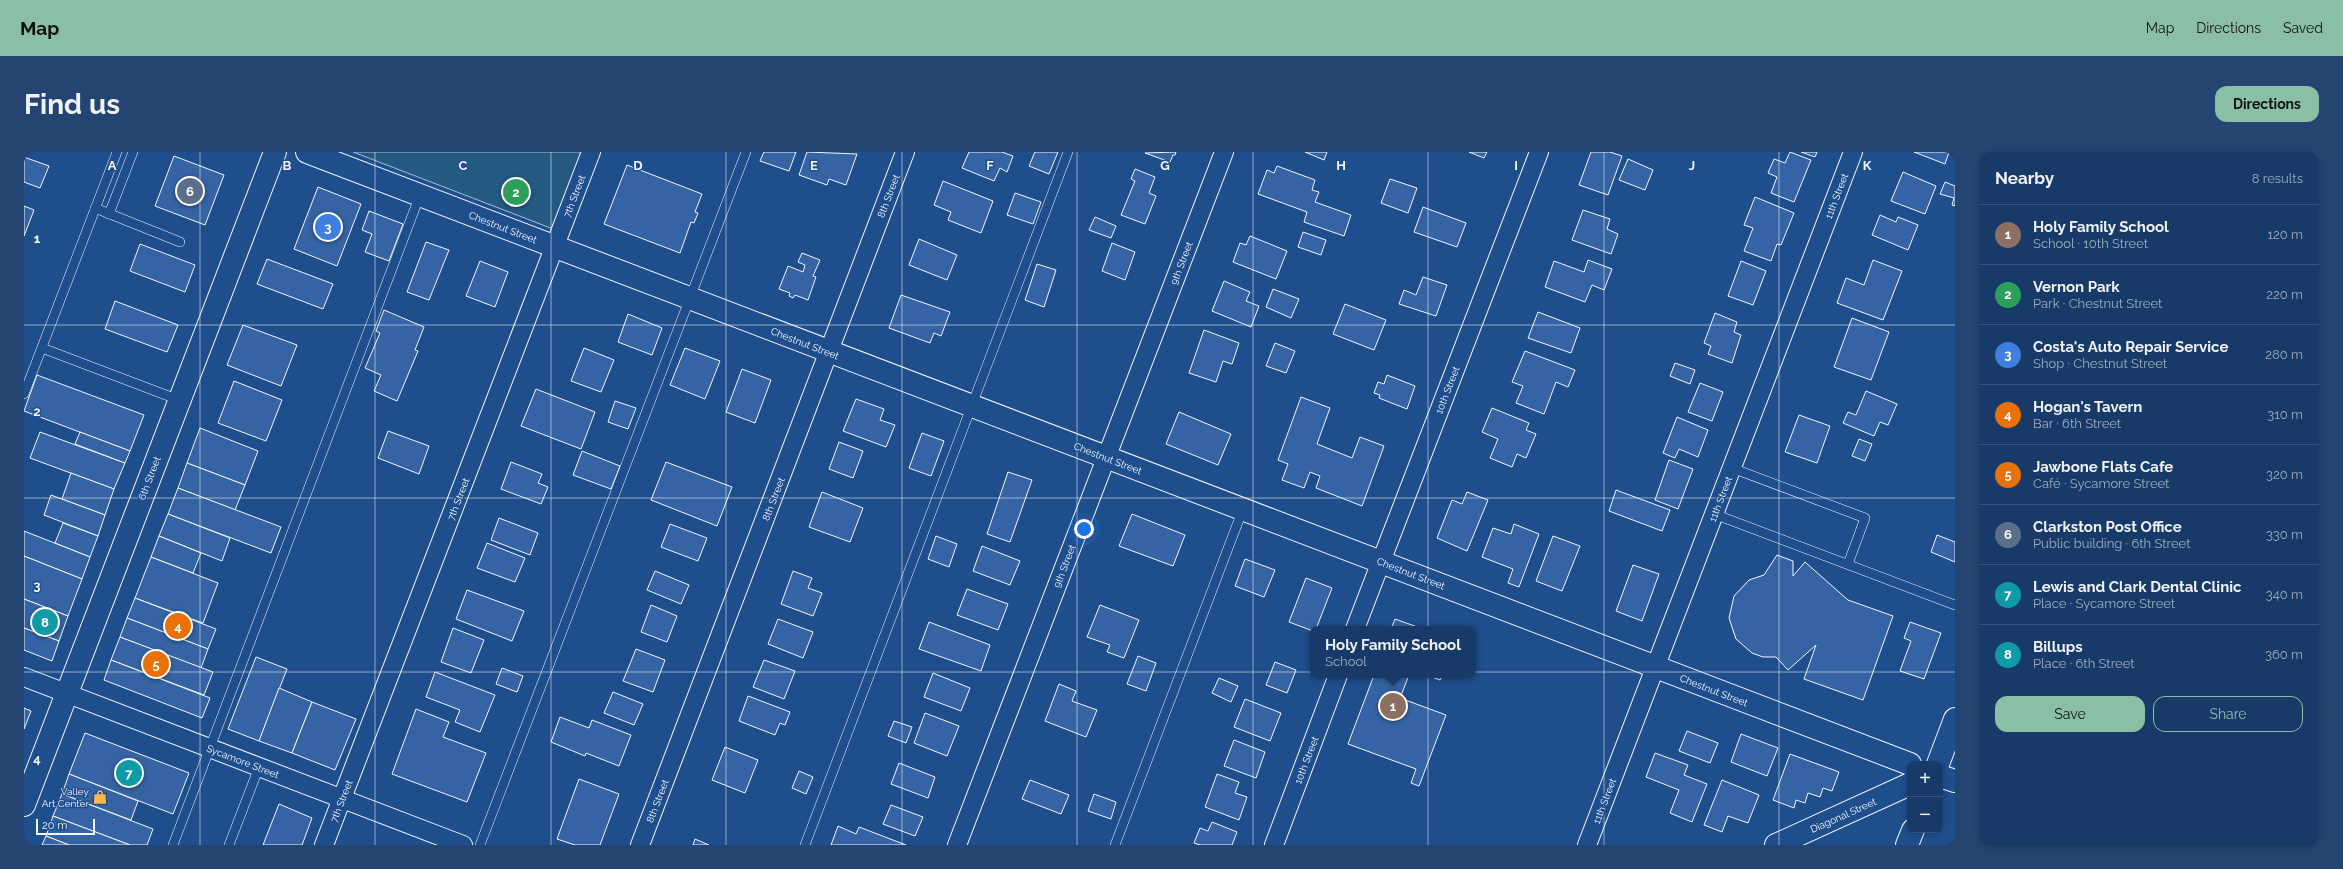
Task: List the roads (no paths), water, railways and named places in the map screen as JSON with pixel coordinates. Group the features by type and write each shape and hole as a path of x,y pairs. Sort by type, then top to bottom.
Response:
{"street":[{"name":"6th Street","path":"24,805 275,152"},
{"name":"Chestnut Street","path":"306,152 1907,763"},
{"name":"7th Street","path":"324,845 591,152"},
{"name":"8th Street","path":"640,845 905,152"},
{"name":"9th Street","path":"957,845 1224,152"},
{"name":"10th Street","path":"1356,626 1539,152"},
{"name":"11th Street","path":"1587,845 1853,152"},
{"name":"Sycamore Street","path":"24,678 463,845"},
{"name":"10th Street","path":"1274,845 1337,678"},
{"path":"1939,761 1955,719"},
{"path":"1943,777 1955,781"},
{"name":"Diagonal Street","path":"1776,845 1907,785"},
{"path":"1907,845 1912,833"}],"lane":[{"path":"24,394 28,370 42,348 117,152"},
{"path":"109,214 133,152"},
{"path":"480,845 746,152"},
{"path":"804,845 1068,152"},
{"path":"172,845 420,195"},
{"path":"95,208 180,242"},
{"path":"42,348 179,400"},
{"path":"1732,468 1865,518 1848,564"},
{"path":"1115,845 1243,509"},
{"path":"1714,514 1955,605"},
{"path":"229,845 259,767"}],"place":[{"name":"Clarkston Post Office","path":"190,191"},
{"name":"Vernon Park","path":"516,192"},
{"name":"Costa's Auto Repair Service","path":"328,227"},
{"name":"Billups","path":"45,622"},
{"name":"Hogan's Tavern","path":"178,626"},
{"name":"Jawbone Flats Cafe","path":"156,664"},
{"name":"Holy Family School","path":"1393,706"},
{"name":"Lewis and Clark Dental Clinic","path":"129,773"},
{"name":"Valley Art Center","path":"100,797"}]}
